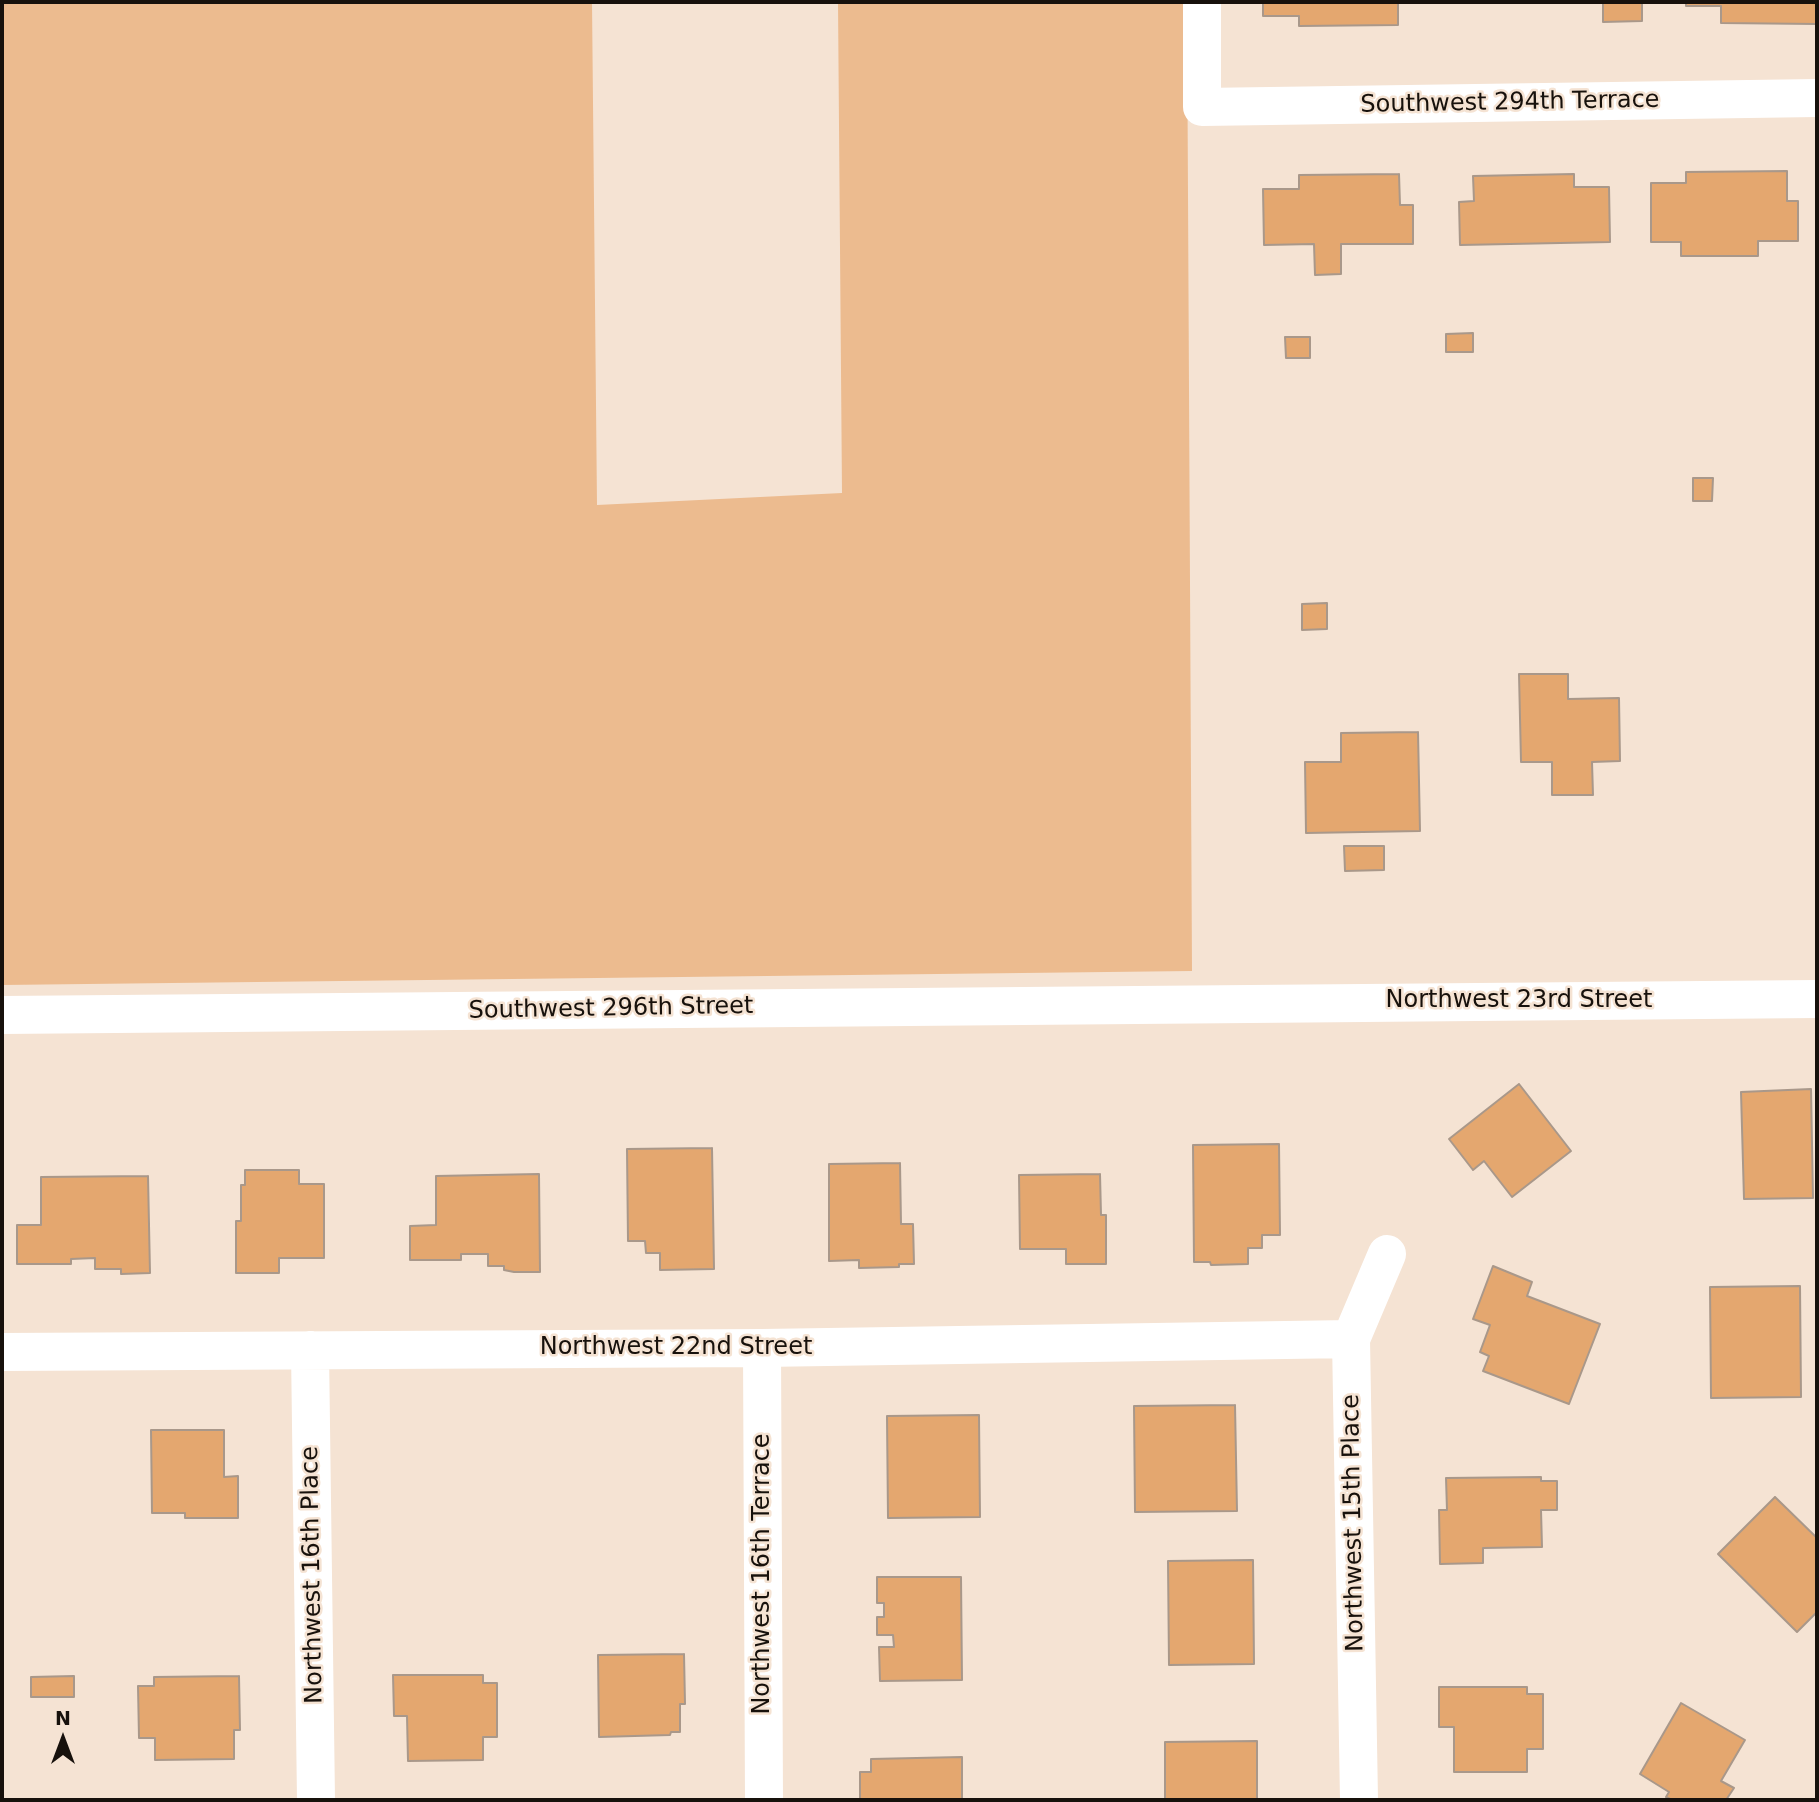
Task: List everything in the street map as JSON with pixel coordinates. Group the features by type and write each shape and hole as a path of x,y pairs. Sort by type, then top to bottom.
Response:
{"street":[{"name":"Southwest 294th Terrace","path":"1202,2 1202,107 1817,98"},
{"name":"Northwest 23rd Street","path":"1220,1003 1817,999"},
{"name":"Southwest 296th Street","path":"2,1015 1220,1003"},
{"name":"Northwest 15th Place","path":"1359,1800 1351,1339 1387,1254"},
{"name":"Northwest 22nd Street","path":"2,1352 762,1348 1351,1339"},
{"name":"Northwest 16th Terrace","path":"762,1348 764,1800"},
{"name":"Northwest 16th Place","path":"310,1350 316,1800"}],"shaded area":[{"path":"2,2 592,2 597,505 842,493 838,2 1187,2 1192,971 2,985"}],"building":[{"path":"1263,2 1398,2 1398,25 1299,26 1299,16 1263,16"},
{"path":"1603,2 1642,2 1642,21 1603,22"},
{"path":"1686,2 1817,2 1817,24 1721,23 1721,6 1686,6"},
{"path":"1787,171 1787,201 1798,201 1798,241 1758,241 1758,256 1681,256 1681,242 1651,242 1651,183 1686,183 1686,172"},
{"path":"1399,174 1400,205 1413,205 1413,244 1341,244 1341,274 1315,275 1314,244 1264,245 1263,189 1299,189 1299,175"},
{"path":"1574,174 1574,187 1609,187 1610,242 1460,245 1459,202 1474,201 1473,176"},
{"path":"1473,333 1473,352 1446,352 1446,334"},
{"path":"1285,337 1310,337 1310,358 1286,358"},
{"path":"1693,478 1713,478 1712,501 1693,501"},
{"path":"1327,603 1327,629 1302,630 1302,604"},
{"path":"1519,674 1568,674 1568,699 1619,698 1620,761 1592,762 1593,795 1552,795 1552,762 1521,762"},
{"path":"1418,732 1420,831 1306,833 1305,762 1341,762 1341,733"},
{"path":"1344,846 1384,846 1384,870 1345,871"},
{"path":"1519,1084 1571,1151 1512,1197 1484,1161 1473,1170 1449,1139"},
{"path":"1811,1089 1813,1198 1744,1199 1741,1092"},
{"path":"1279,1144 1280,1235 1262,1235 1262,1248 1248,1248 1248,1264 1211,1265 1210,1262 1194,1262 1193,1145"},
{"path":"712,1148 714,1269 660,1270 660,1253 646,1253 645,1241 628,1241 627,1149"},
{"path":"900,1163 901,1224 913,1224 914,1264 859,1268 859,1260 829,1261 829,1164"},
{"path":"245,1170 299,1170 299,1184 324,1184 324,1258 279,1258 279,1273 236,1273 236,1221 241,1221 241,1185 245,1185"},
{"path":"539,1174 540,1272 514,1272 504,1270 504,1266 488,1266 488,1254 461,1254 461,1260 410,1260 410,1226 436,1225 436,1176"},
{"path":"1100,1174 1101,1215 1106,1215 1106,1264 1066,1264 1066,1249 1020,1249 1019,1175"},
{"path":"148,1176 150,1273 121,1274 121,1269 95,1269 95,1258 71,1259 71,1264 17,1264 17,1225 41,1225 41,1177"},
{"path":"1493,1266 1532,1282 1527,1296 1600,1324 1569,1404 1483,1371 1489,1356 1480,1352 1490,1325 1473,1319"},
{"path":"1800,1286 1801,1397 1711,1398 1710,1287"},
{"path":"1235,1405 1237,1511 1135,1512 1134,1406"},
{"path":"979,1415 980,1517 888,1518 887,1416"},
{"path":"151,1430 224,1430 224,1477 238,1476 238,1518 185,1518 185,1513 152,1513"},
{"path":"1541,1477 1541,1481 1557,1481 1557,1510 1541,1510 1542,1547 1483,1548 1483,1563 1440,1564 1439,1510 1447,1510 1446,1478"},
{"path":"1775,1497 1817,1538 1817,1612 1797,1632 1718,1554"},
{"path":"1253,1560 1254,1664 1169,1665 1168,1561"},
{"path":"877,1577 961,1577 962,1680 880,1681 879,1647 894,1647 893,1635 877,1635 877,1617 884,1617 884,1603 877,1603"},
{"path":"684,1654 685,1704 680,1704 680,1732 671,1732 670,1735 599,1737 598,1655"},
{"path":"393,1675 483,1675 483,1683 497,1683 497,1737 483,1737 483,1760 408,1761 407,1716 394,1716"},
{"path":"74,1676 74,1697 31,1697 31,1677"},
{"path":"239,1676 240,1730 234,1730 234,1759 155,1760 155,1738 139,1738 138,1686 154,1686 154,1677"},
{"path":"1439,1687 1527,1687 1527,1694 1543,1694 1543,1749 1527,1749 1527,1772 1454,1772 1454,1727 1439,1727"},
{"path":"1681,1703 1745,1740 1721,1781 1734,1788 1726,1800 1672,1800 1666,1797 1669,1792 1640,1774"},
{"path":"1257,1741 1257,1800 1165,1800 1165,1742"},
{"path":"962,1757 962,1800 860,1800 860,1772 871,1772 871,1759"}]}
